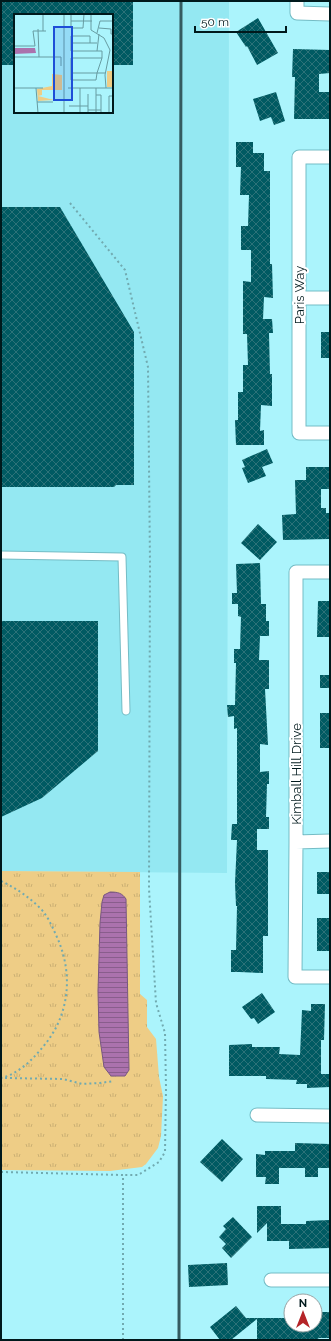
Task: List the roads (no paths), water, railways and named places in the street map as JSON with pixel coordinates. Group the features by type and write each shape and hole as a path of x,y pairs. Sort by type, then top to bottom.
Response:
{"street":[{"path":"297,7 330,14"},
{"name":"Paris Way","path":"330,157 299,157 299,433 330,433"},
{"path":"299,298 330,298"},
{"name":"Kimball Hill Drive","path":"330,572 296,572 295,977 330,977"},
{"path":"296,842 330,841"},
{"path":"257,1115 330,1116"},
{"path":"271,1280 330,1280"}],"lane":[{"path":"1,555 122,557 126,711"}],"railway":[{"path":"179,1340 181,1"}]}
